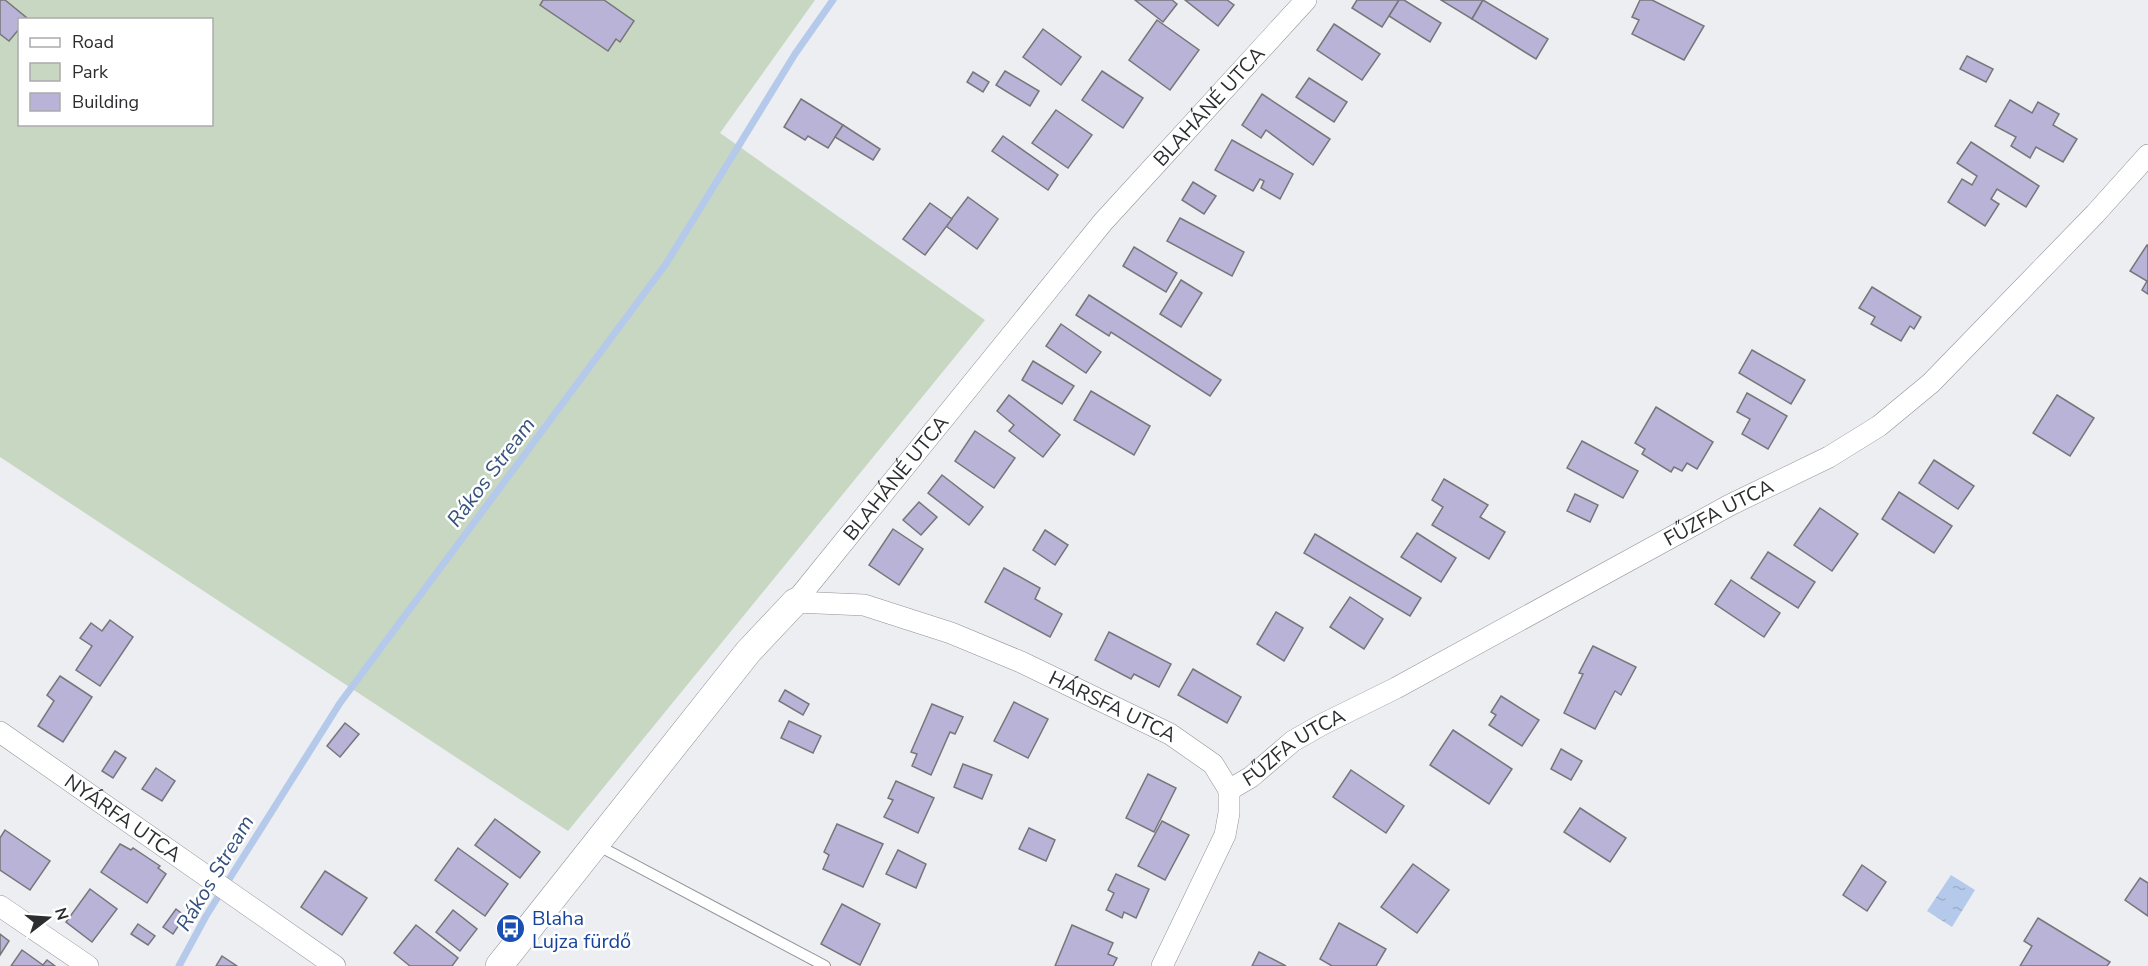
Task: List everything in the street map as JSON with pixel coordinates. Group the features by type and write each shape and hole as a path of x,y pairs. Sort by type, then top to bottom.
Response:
{"street":[{"name":"BLAHÁNÉ UTCA","path":"499,966 748,651 795,602 1103,222 1306,0"},
{"name":"FŰZFA UTCA","path":"1228,790 1251,777 1293,741 1323,724 1396,688 1730,505 1829,457 1879,426 1931,382 2096,214 2148,155"},
{"name":"HÁRSFA UTCA","path":"795,602 864,605 951,633 1021,662 1179,739 1213,764 1228,790"},
{"name":"NYÁRFA UTCA","path":"0,732 335,966"},
{"path":"1162,966 1225,835 1229,813 1228,790"},
{"path":"0,906 88,966"}],"lane":[{"path":"594,843 825,966"}],"green space":[{"path":"0,0 815,0 720,133 985,320 568,831 0,457"}],"water":[{"path":"1951,875 1975,890 1952,927 1927,911"}],"building":[{"path":"0,0 5,0 27,18 18,18 18,30 9,41 0,34"},
{"path":"543,0 604,0 634,21 620,42 616,39 608,51 540,5"},
{"path":"1135,0 1172,0 1177,4 1163,22"},
{"path":"1185,0 1227,0 1234,5 1218,26"},
{"path":"1357,0 1399,0 1382,27 1352,8"},
{"path":"1399,0 1404,0 1441,23 1430,42 1389,16"},
{"path":"1441,0 1483,0 1472,19"},
{"path":"1483,0 1548,39 1536,59 1472,19"},
{"path":"1640,0 1652,0 1704,26 1684,60 1632,34 1639,20 1632,17"},
{"path":"1157,20 1199,50 1170,90 1129,60"},
{"path":"1334,24 1380,54 1362,80 1317,50"},
{"path":"1043,29 1081,57 1061,85 1023,57"},
{"path":"1967,56 1993,69 1986,82 1960,69"},
{"path":"1005,71 1039,91 1030,106 996,85"},
{"path":"1102,71 1143,98 1123,128 1082,100"},
{"path":"973,72 989,82 983,92 967,82"},
{"path":"1309,78 1347,102 1334,122 1296,97"},
{"path":"1262,94 1330,139 1313,165 1266,130 1261,138 1242,125"},
{"path":"801,99 843,125 828,148 808,136 805,140 784,127"},
{"path":"2010,100 2032,113 2038,102 2059,114 2053,125 2077,139 2063,162 2036,147 2030,158 2011,146 2016,137 1995,126"},
{"path":"1056,110 1092,135 1068,168 1032,143"},
{"path":"843,125 880,149 873,160 835,137"},
{"path":"1003,136 1058,175 1048,190 992,151"},
{"path":"1232,140 1293,174 1280,199 1261,188 1264,181 1260,179 1253,191 1215,170"},
{"path":"1971,142 2039,186 2026,207 1997,189 1991,199 1999,204 1985,226 1948,202 1962,179 1972,185 1977,176 1957,163"},
{"path":"1193,182 1216,196 1204,214 1182,200"},
{"path":"968,197 998,219 977,249 946,226"},
{"path":"930,203 952,219 925,255 903,239"},
{"path":"1180,218 1244,252 1232,276 1167,241"},
{"path":"2147,245 2148,294 2142,290 2147,281 2130,271"},
{"path":"1134,247 1177,273 1166,292 1123,266"},
{"path":"1181,280 1202,293 1181,327 1160,314"},
{"path":"1872,287 1921,317 1914,329 1910,326 1901,341 1871,324 1875,317 1859,308"},
{"path":"1089,295 1221,380 1210,396 1111,332 1109,336 1076,315"},
{"path":"1061,324 1101,352 1086,373 1046,346"},
{"path":"1752,350 1805,380 1791,404 1739,373"},
{"path":"1033,361 1074,386 1062,404 1022,380"},
{"path":"1091,391 1150,426 1134,455 1074,420"},
{"path":"1747,393 1787,416 1768,449 1742,434 1750,419 1737,412"},
{"path":"1009,395 1060,435 1043,457 1009,431 1014,425 997,411"},
{"path":"2057,395 2094,418 2070,456 2033,433"},
{"path":"1656,407 1713,442 1697,469 1687,463 1682,471 1674,467 1671,472 1642,454 1645,449 1635,443"},
{"path":"975,431 1015,458 994,488 955,461"},
{"path":"1582,441 1638,471 1623,498 1567,468"},
{"path":"1934,460 1974,486 1958,509 1919,483"},
{"path":"942,475 983,507 969,525 928,493"},
{"path":"1444,479 1488,505 1480,517 1505,532 1489,559 1432,525 1443,507 1432,500"},
{"path":"1899,492 1952,526 1934,553 1882,519"},
{"path":"1575,494 1598,505 1590,522 1567,511"},
{"path":"919,502 937,517 921,535 903,520"},
{"path":"1820,508 1858,534 1832,571 1794,545"},
{"path":"893,529 923,549 899,585 869,565"},
{"path":"1045,530 1068,545 1055,565 1033,550"},
{"path":"1417,533 1456,558 1441,582 1401,557"},
{"path":"1315,534 1421,598 1410,616 1304,553"},
{"path":"1768,552 1815,582 1798,608 1751,578"},
{"path":"1004,568 1040,588 1035,599 1062,614 1050,637 985,602"},
{"path":"1731,580 1780,613 1764,637 1715,604"},
{"path":"1350,597 1383,619 1364,649 1330,627"},
{"path":"1276,612 1303,628 1284,661 1257,644"},
{"path":"110,620 133,637 100,686 76,670 92,646 80,638 91,623 102,631"},
{"path":"1109,632 1171,664 1159,687 1134,674 1131,679 1095,660"},
{"path":"1593,646 1636,667 1621,695 1615,691 1595,729 1564,713 1583,674 1579,673"},
{"path":"1193,669 1241,697 1227,723 1178,695"},
{"path":"60,676 92,697 63,742 38,726 54,701 47,695"},
{"path":"785,690 809,704 803,715 779,701"},
{"path":"1501,696 1539,720 1522,746 1489,725 1496,715 1491,712"},
{"path":"1014,702 1048,719 1028,758 994,741"},
{"path":"932,704 963,717 955,734 950,732 931,775 912,766 917,754 911,752"},
{"path":"789,721 821,736 813,753 781,738"},
{"path":"345,723 359,734 340,757 327,746"},
{"path":"1453,730 1512,769 1489,804 1430,765"},
{"path":"1561,749 1582,761 1571,780 1551,769"},
{"path":"115,751 126,758 113,778 102,771"},
{"path":"963,764 992,775 982,799 954,787"},
{"path":"156,768 175,781 162,801 142,789"},
{"path":"1351,770 1404,806 1386,833 1333,797"},
{"path":"1148,774 1176,788 1154,832 1126,818"},
{"path":"896,781 934,798 918,833 884,817 893,800 888,798"},
{"path":"1580,808 1626,838 1610,862 1564,832"},
{"path":"495,819 540,852 520,878 475,845"},
{"path":"1162,821 1189,835 1165,880 1138,866"},
{"path":"837,824 883,844 863,887 823,869 829,855 824,852"},
{"path":"1029,828 1055,840 1046,861 1019,849"},
{"path":"5,830 50,861 30,890 0,870 0,838"},
{"path":"120,844 131,850 133,848 160,866 158,868 166,874 147,903 101,872"},
{"path":"458,848 508,884 485,916 435,880"},
{"path":"898,850 926,864 916,888 886,874"},
{"path":"1413,864 1449,890 1417,933 1381,907"},
{"path":"1862,865 1886,882 1867,911 1843,895"},
{"path":"325,871 367,898 342,935 301,907"},
{"path":"1116,874 1149,889 1136,918 1124,912 1122,918 1106,910 1114,893 1108,890"},
{"path":"2140,878 2148,883 2148,916 2125,900"},
{"path":"90,889 117,909 92,942 66,922"},
{"path":"842,904 880,924 860,965 821,944"},
{"path":"176,909 185,916 173,934 163,927"},
{"path":"453,910 477,929 460,951 436,932"},
{"path":"2038,918 2110,962 2107,966 2020,966 2032,946 2024,941"},
{"path":"1339,923 1386,949 1376,966 1332,966 1320,959"},
{"path":"138,924 155,936 148,945 131,934"},
{"path":"416,925 458,958 452,966 410,966 394,953"},
{"path":"1072,925 1113,943 1108,954 1117,958 1113,966 1055,966"},
{"path":"0,934 9,941 0,955"},
{"path":"22,950 43,965 47,960 55,966 11,966"},
{"path":"1259,952 1286,966 1252,966"},
{"path":"222,956 237,966 216,966"}],"waterway":[{"name":"Rákos Stream","path":"179,966 206,916 340,703 666,264 795,54 833,0"}],"place":[{"name":"Blaha Lujza fürdő","path":"511,929"}]}
